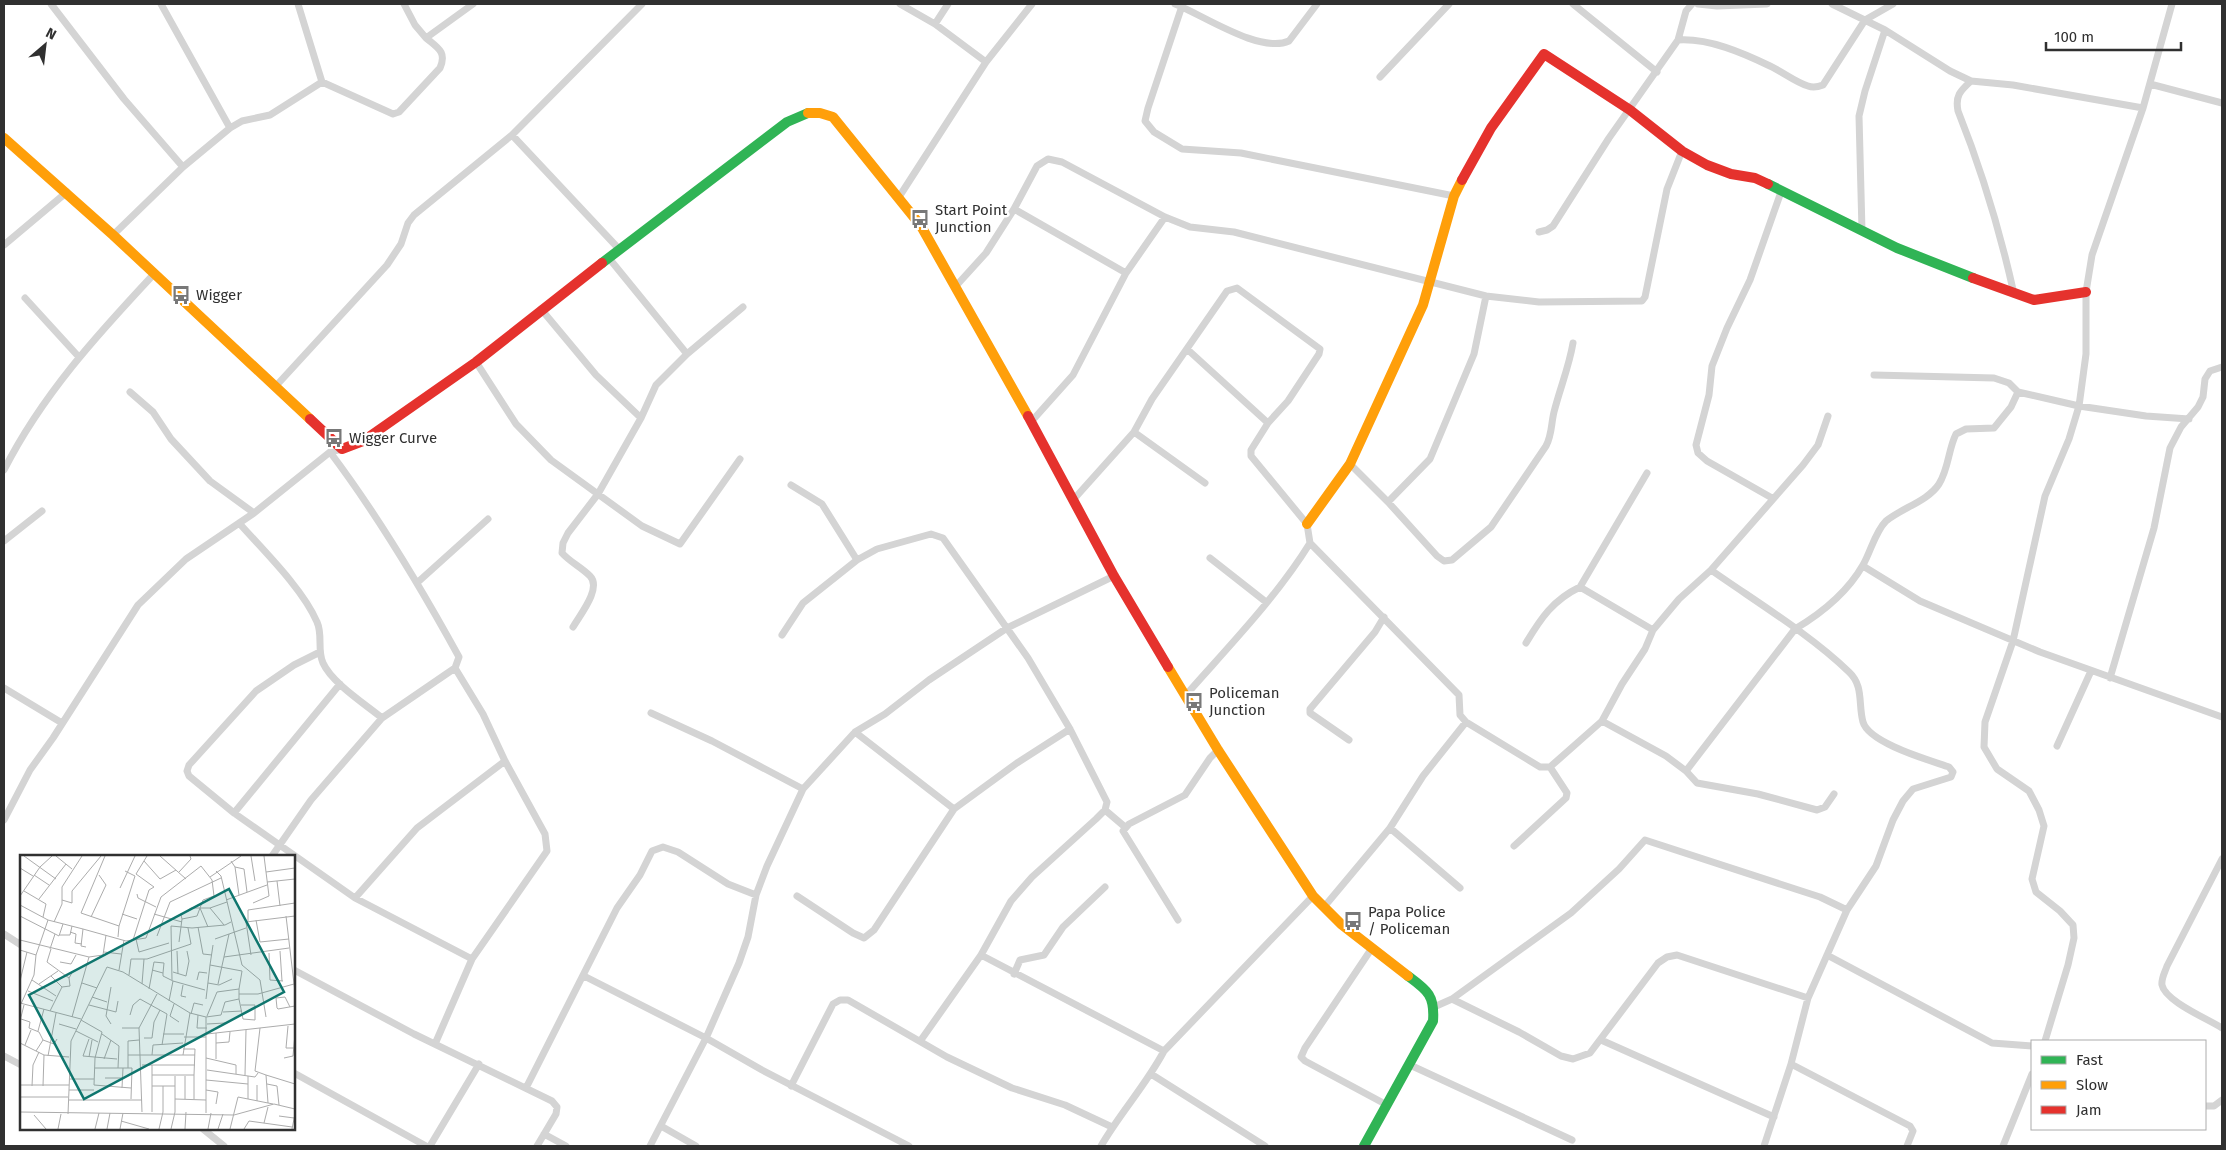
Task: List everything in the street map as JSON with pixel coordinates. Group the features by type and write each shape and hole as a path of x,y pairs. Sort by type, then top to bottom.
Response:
{"street":[{"path":"52,4 124,99 183,166"},
{"path":"161,4 230,128"},
{"path":"298,4 322,82 393,114 399,112 440,68 444,59 442,52 415,25 404,4"},
{"path":"426,38 473,4"},
{"path":"275,387 387,265 399,248 408,223 414,215 512,135 642,4"},
{"path":"900,4 935,24 986,62"},
{"path":"935,24 948,4"},
{"path":"898,197 986,62 1032,4"},
{"path":"1317,4 1289,41 1273,45 1239,34 1178,5 1148,108 1146,121 1154,132 1182,149 1241,153 1360,175 1454,196"},
{"path":"1380,77 1449,4"},
{"path":"1573,4 1657,72"},
{"path":"1539,232 1553,226 1657,72 1678,40 1686,10 1692,4"},
{"path":"1698,4 1717,6 1767,4"},
{"path":"1832,4 1885,30 1950,71 1971,81 2013,85 2143,108"},
{"path":"1678,40 1706,43 1731,51 1770,66 1809,87 1816,88 1822,85 1865,20 1893,4"},
{"path":"2045,1040 2068,965 2074,938 2073,925 2060,911 2036,892 2032,879 2044,826 2039,810 2029,791 1997,769 1984,747 1985,722 2013,641 2042,505 2069,439 2080,406 2086,354 2086,292 2092,255 2143,108 2172,4"},
{"path":"1862,231 1859,116 1885,30"},
{"path":"1307,524 1350,464 1423,305 1454,196 1491,128 1540,57 1544,54 1550,56 1630,110 1682,151 1719,170 1755,178 1780,192 1897,248 2014,294 2034,300 2086,292"},
{"path":"1971,81 1959,92 1956,101 1958,111 2001,234 2014,294"},
{"path":"113,235 183,166 230,128 242,121 270,115 322,82"},
{"path":"2150,84 2222,103"},
{"path":"4,820 30,770 138,605 186,560 254,513 330,452 363,441 476,362 541,308 786,122 808,112 820,111 833,117 920,226 956,286 1074,499 1114,576 1218,750 1313,896 1372,948 1428,991 1434,1007 1433,1021 1364,1146"},
{"path":"512,135 620,249"},
{"path":"4,138 113,235 342,449"},
{"path":"956,286 986,253 1014,209 1037,166 1048,159 1062,162 1165,217 1190,227 1234,232 1486,296 1539,302 1644,300 1667,189 1682,151"},
{"path":"4,245 66,192"},
{"path":"1772,498 1707,461 1698,453 1696,445 1708,395 1712,366 1726,328 1750,280 1780,192"},
{"path":"1014,209 1126,273"},
{"path":"1031,422 1073,374 1126,273 1165,217"},
{"path":"608,257 686,354"},
{"path":"4,470 60,380 78,356 154,274"},
{"path":"1074,499 1134,432 1152,400 1227,291 1237,288 1316,344 1320,349 1319,354 1288,401 1268,423 1251,450 1251,456 1307,524 1310,543 1459,696 1460,715 1466,722 1540,767 1550,767 1602,721 1622,684 1645,649 1653,630 1679,599 1711,570 1802,465 1818,445 1828,416"},
{"path":"1388,502 1430,459 1474,354 1486,296"},
{"path":"26,298 78,356"},
{"path":"573,627 591,597 594,584 592,577 562,553 563,543 568,533 598,494 641,418 656,385 686,354 743,307"},
{"path":"541,308 596,375 641,418"},
{"path":"1350,464 1388,502 1437,556 1444,561 1452,560 1491,527 1546,446 1550,438 1554,413 1569,370 1574,343"},
{"path":"1187,348 1268,423"},
{"path":"476,362 516,424 551,460 642,526 680,544 740,459"},
{"path":"2110,678 2154,528 2170,448 2175,437 2203,397 2205,379 2214,369 2222,367"},
{"path":"1874,375 1994,378 2009,383 2018,392 2080,406 2146,416 2189,419"},
{"path":"130,392 153,412 171,438 210,481 254,513"},
{"path":"1686,771 1795,629 1819,615 1852,581 1863,566 1884,523 1926,496 1938,485 1947,466 1951,444 1956,434 1966,429 1994,428 2007,413 2018,392"},
{"path":"1134,432 1205,483"},
{"path":"273,855 311,800 382,718 455,668 460,657 418,582 361,493 330,452"},
{"path":"1526,643 1541,618 1563,595 1580,587 1647,473"},
{"path":"791,485 822,504 857,560"},
{"path":"4,541 42,511"},
{"path":"418,582 488,519"},
{"path":"239,524 272,560 306,604 318,623 320,652 323,664 340,684 382,718"},
{"path":"782,635 803,603 857,560 877,549 931,534 943,538 1007,628 1070,729 1107,802 1104,810 1032,877 1011,901 982,955 921,1040"},
{"path":"1185,696 1266,602 1310,543"},
{"path":"1210,558 1266,602"},
{"path":"1863,566 1920,601 2013,641 2110,678 2222,717"},
{"path":"1711,570 1795,629 1856,680 1864,723 1870,734 1906,752 1949,767 1953,772 1951,777 1943,781 1913,789 1903,801 1893,820 1876,866 1846,910 1808,998 1791,1064 1764,1146"},
{"path":"650,1146 706,1038 739,963 748,937 756,895 767,866 804,789 855,732 885,714 930,680 1007,628 1114,576"},
{"path":"1580,587 1653,630"},
{"path":"1349,740 1310,713 1310,709 1375,632 1384,617"},
{"path":"320,652 294,665 256,691 189,765 187,771 189,776 234,813 354,898 472,959"},
{"path":"435,1044 472,959 547,851 545,834 505,761 483,714 455,668"},
{"path":"2057,746 2091,671"},
{"path":"234,813 340,684"},
{"path":"4,688 62,723"},
{"path":"651,713 712,741 804,789"},
{"path":"1602,721 1666,756 1686,771 1691,779 1697,783 1749,792 1817,810 1825,807 1834,794"},
{"path":"1324,907 1390,828 1422,776 1466,722"},
{"path":"798,896 853,933 864,938 874,930 954,810 1017,763 1070,729"},
{"path":"855,732 954,810"},
{"path":"1178,920 1123,831 1125,826 1185,795 1210,758 1218,750"},
{"path":"354,898 417,828 505,761"},
{"path":"1514,846 1566,798 1566,793 1550,767"},
{"path":"1104,810 1125,826"},
{"path":"1390,828 1460,888"},
{"path":"1434,1007 1452,999 1571,913 1619,869 1645,840 1820,897 1846,910"},
{"path":"526,1088 544,1049 584,976 617,908 640,875 652,851 663,847 678,852 728,884 756,895"},
{"path":"2222,859 2167,966 2161,983 2164,992 2173,1000 2222,1028"},
{"path":"1014,974 1020,960 1044,955 1048,952 1063,927 1105,887"},
{"path":"1101,1146 1112,1127 1151,1074 1164,1051 1313,896"},
{"path":"4,934 20,944"},
{"path":"1372,948 1305,1048 1301,1057 1387,1106"},
{"path":"982,955 1014,974 1164,1051"},
{"path":"1452,999 1519,1032 1562,1056 1573,1059 1590,1053 1658,962 1667,956 1677,955 1808,998"},
{"path":"1827,955 1992,1043 2031,1046"},
{"path":"295,971 435,1044 552,1101 557,1107 556,1114 537,1146"},
{"path":"584,976 706,1038 791,1086 909,1146"},
{"path":"791,1086 833,1004 840,1000 848,1000 921,1040 947,1057 1012,1088 1065,1106 1112,1127"},
{"path":"1601,1040 1774,1117"},
{"path":"4,1056 20,1065"},
{"path":"430,1146 478,1064"},
{"path":"1791,1064 1910,1126 1913,1131 1907,1146"},
{"path":"1410,1065 1572,1140"},
{"path":"295,1074 426,1146"},
{"path":"1151,1074 1265,1146"},
{"path":"2004,1146 2031,1077"},
{"path":"2206,1106 2214,1106 2222,1100"},
{"path":"661,1126 696,1146"},
{"path":"204,1130 224,1146"},
{"path":"544,1134 566,1146"}],"traffic: fast":[{"path":"602,263 787,122 808,113"},
{"path":"1768,184 1897,248 1973,278"},
{"path":"1364,1146 1433,1021 1431,999 1425,990 1408,976"}],"traffic: slow":[{"path":"808,113 820,113 833,117 921,226 1028,416"},
{"path":"4,138 113,235 310,419"},
{"path":"1307,524 1350,464 1423,305 1454,196 1462,180"},
{"path":"1168,667 1218,750 1313,896 1341,924 1408,976"}],"traffic: jam":[{"path":"1462,180 1491,128 1544,54 1630,110 1682,151 1707,165 1731,174 1755,178 1768,184"},
{"path":"310,419 342,449 363,441 476,362 602,263"},
{"path":"1973,278 2034,300 2086,292"},
{"path":"1028,416 1114,576 1168,667"}],"place":[{"name":"Start Point Junction","path":"920,219"},
{"name":"Wigger","path":"181,295"},
{"name":"Wigger Curve","path":"334,438"},
{"name":"Policeman Junction","path":"1194,702"},
{"name":"Papa Police / Policeman","path":"1353,921"}]}
